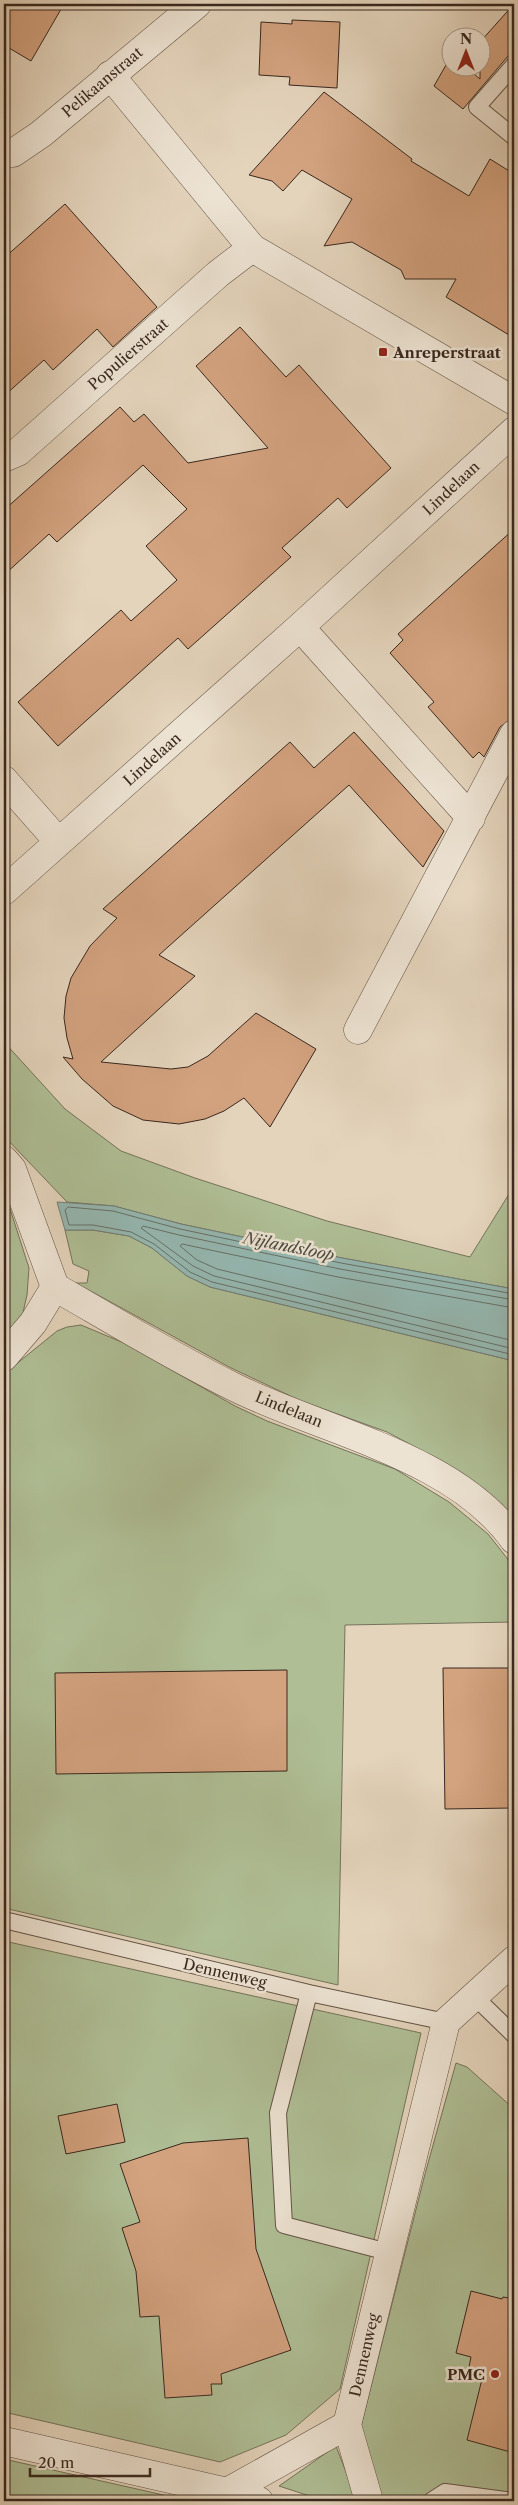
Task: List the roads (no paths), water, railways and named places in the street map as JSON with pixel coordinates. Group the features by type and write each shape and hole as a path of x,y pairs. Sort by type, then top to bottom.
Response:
{"street":[{"name":"Pelikaanstraat","path":"4,153 13,153 41,134 197,4"},
{"path":"110,75 252,248 514,401"},
{"name":"Populierstraat","path":"4,458 18,452 218,274 252,248"},
{"name":"Lindelaan","path":"4,891 300,627 514,431"},
{"path":"300,627 472,818"},
{"path":"358,1030 472,818 514,734"},
{"path":"4,780 58,841"},
{"path":"4,1160 12,1169 55,1288 33,1323 4,1357"},
{"name":"Lindelaan","path":"55,1288 235,1388 393,1451 464,1490 506,1528 514,1540"},
{"path":"446,2022 476,1997 514,1960"},
{"name":"Dennenweg","path":"369,2501 347,2425 446,2022"},
{"path":"227,2492 347,2425"},
{"path":"4,2441 259,2501"}],"lane":[{"path":"514,66 477,107 514,136"},
{"name":"Dennenweg","path":"4,1920 309,1993 446,2022"},
{"path":"309,1993 278,2113 284,2225 388,2252"},
{"path":"476,1997 514,2035"},
{"path":"431,2501 445,2492 514,2501"}],"water":[{"path":"57,1202 114,1206 181,1224 342,1258 514,1289 514,1361 210,1287 187,1276 152,1248 129,1236 93,1230 65,1230"}],"place":[{"name":"Anreperstraat","path":"383,352"},
{"name":"PMC","path":"495,2374"}],"water label":[{"name":"Nijlandsloop","path":"289,1246"}]}
